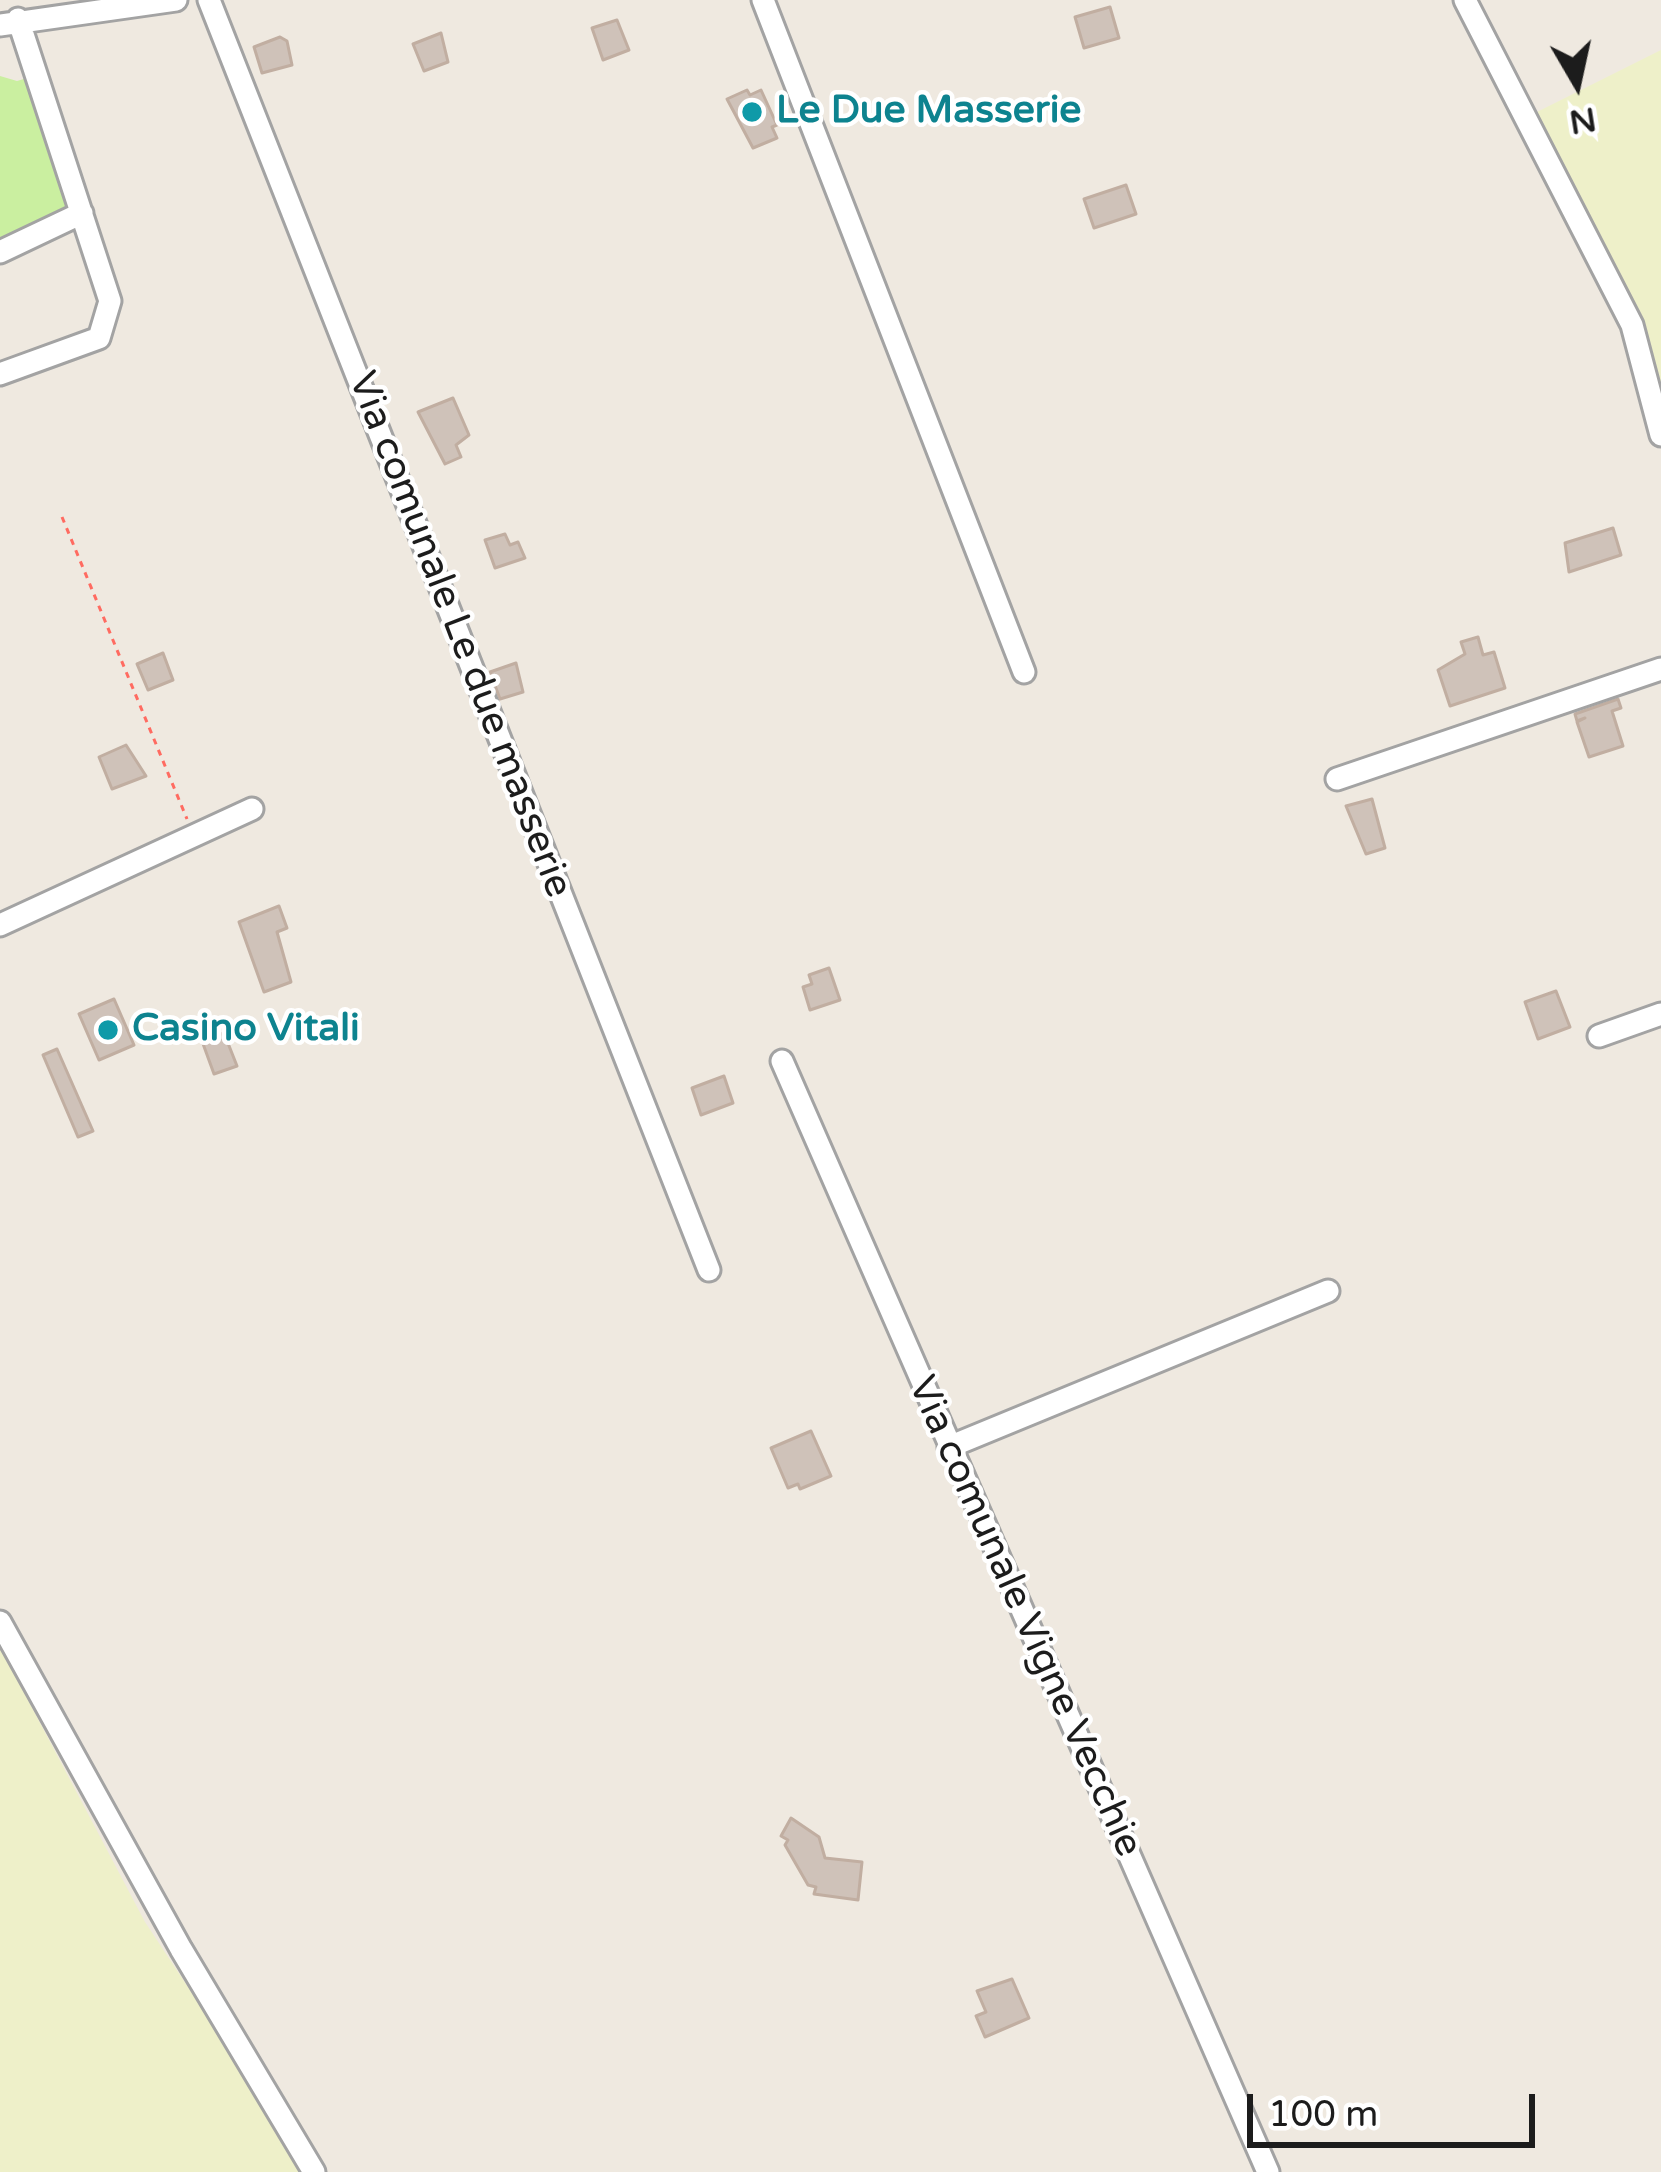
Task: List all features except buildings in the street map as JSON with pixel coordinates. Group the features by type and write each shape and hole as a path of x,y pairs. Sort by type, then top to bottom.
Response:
{"street":[{"path":"0,374 99,338 110,301 82,213 9,22 139,9 176,0"},
{"name":"Via comunale Le due masserie","path":"209,0 709,1270"},
{"path":"763,0 1024,672"},
{"path":"1466,0 1632,325 1661,435"},
{"path":"0,252 82,213"},
{"path":"1337,779 1661,669"},
{"path":"0,925 252,809"},
{"path":"1599,1036 1661,1014"},
{"name":"Via comunale Vigne Vecchie","path":"782,1060 1268,2172"},
{"path":"949,1447 1328,1291"},
{"path":"0,1622 181,1949 314,2172"}],"path":[{"path":"62,517 195,837"}],"green space":[{"path":"1661,50 1661,407 1535,113"},
{"path":"0,76 17,81 34,76 69,207 0,241"},
{"path":"0,1647 145,1922 310,2172 0,2172"}],"place":[{"name":"Le Due Masserie","path":"752,112"},
{"name":"Casino Vitali","path":"108,1030"}]}
